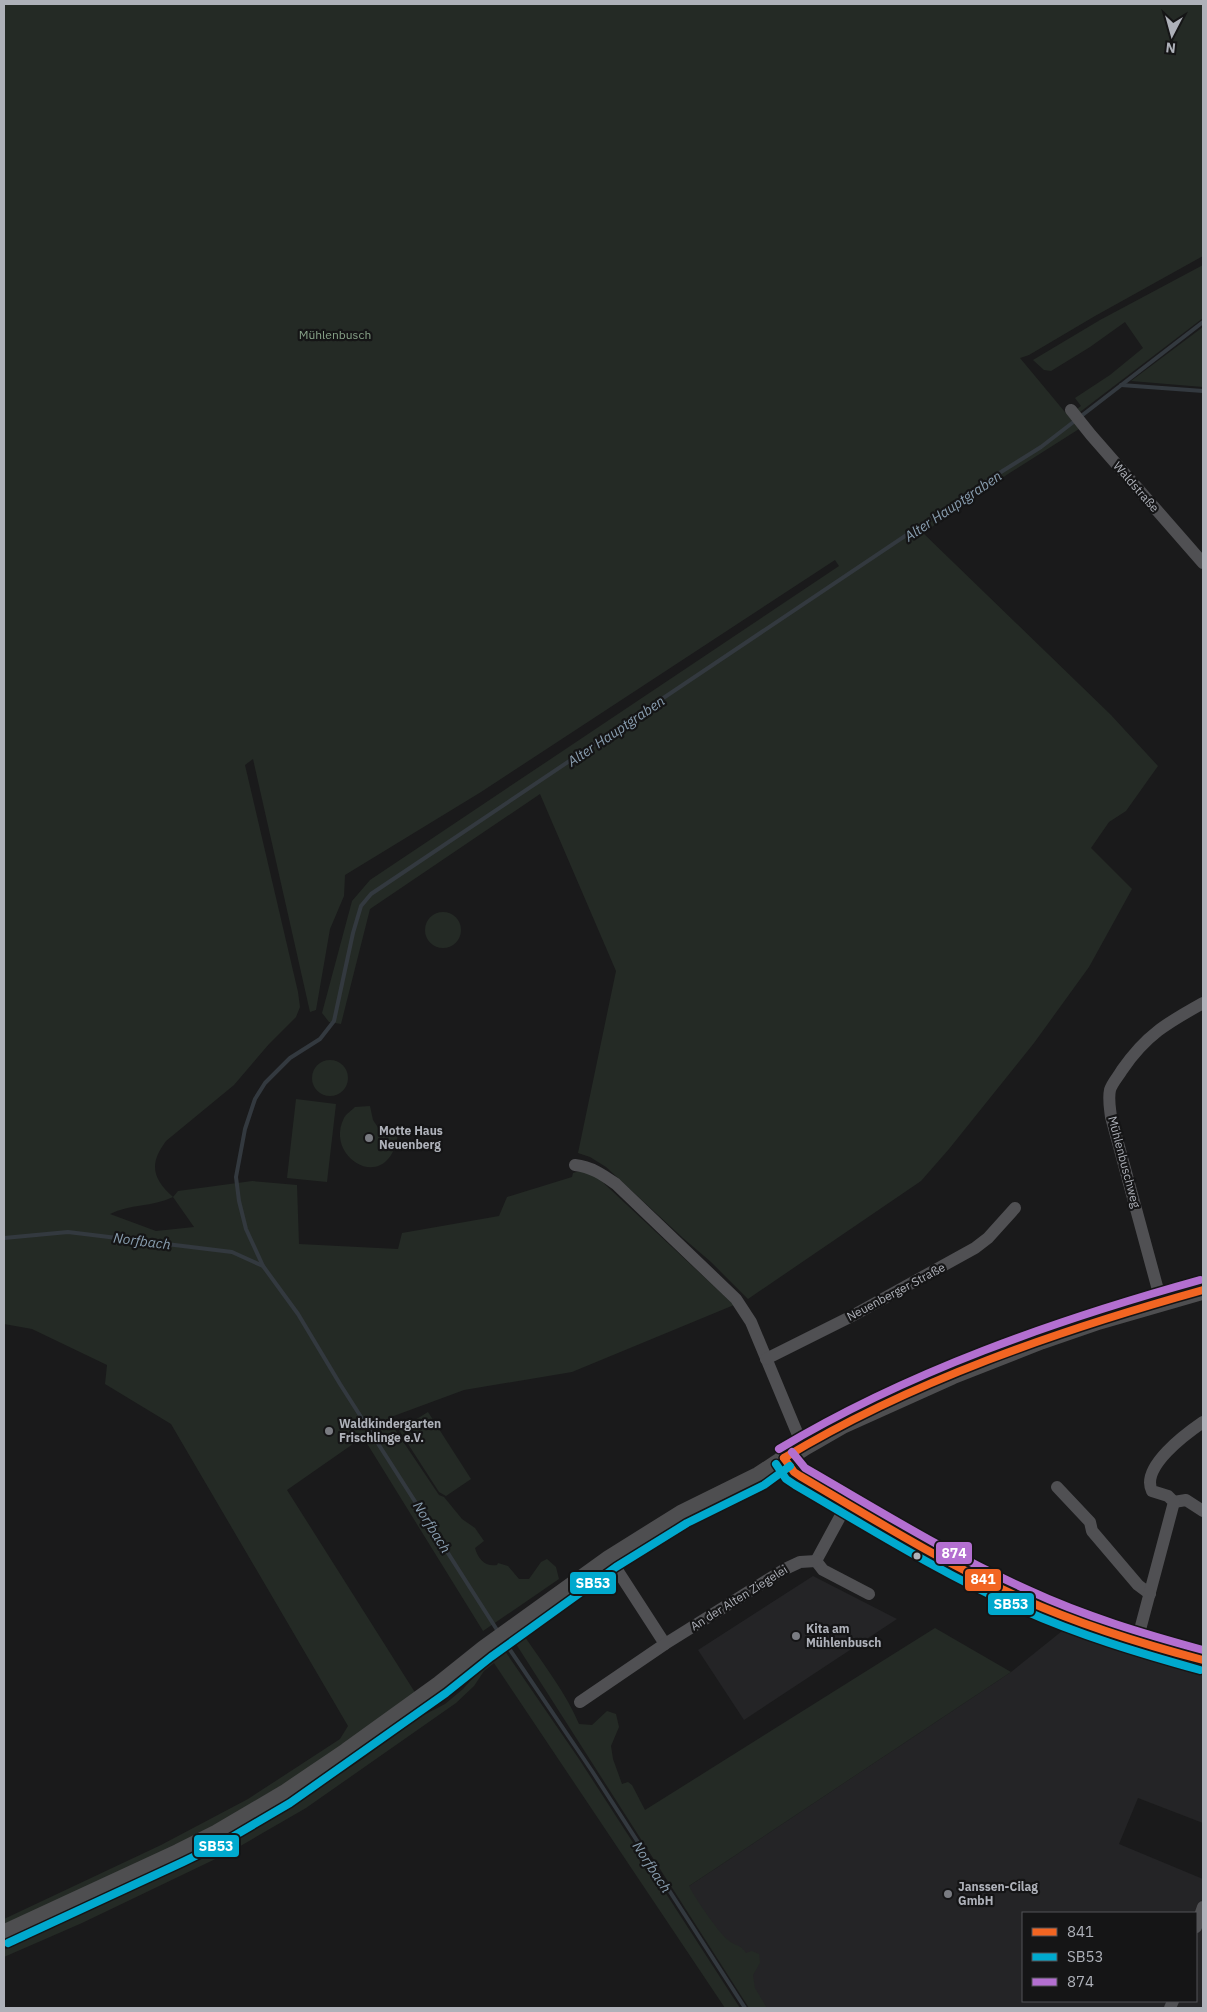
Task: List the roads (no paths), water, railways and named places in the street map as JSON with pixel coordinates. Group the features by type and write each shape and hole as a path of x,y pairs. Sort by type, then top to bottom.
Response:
{"street":[{"name":"Waldstraße","path":"1071,410 1203,563"},
{"name":"Mühlenbuschweg","path":"1161,1301 1111,1117 1110,1090 1134,1052 1150,1036 1159,1028 1203,1002"},
{"path":"576,1165 596,1170 616,1184 736,1299 751,1322 803,1447"},
{"name":"Neuenberger Straße","path":"766,1358 852,1316 975,1248 988,1238 1015,1208"},
{"path":"4,1934 180,1853 261,1808 348,1752 440,1685 488,1646 610,1559 682,1514 759,1476 784,1458 843,1424 952,1375 1080,1326 1203,1290"},
{"path":"1174,1502 1168,1496 1152,1491 1150,1486 1151,1478 1160,1458 1182,1437 1203,1422"},
{"path":"784,1458 794,1472 847,1504 1016,1595 1078,1621 1137,1641 1203,1660"},
{"path":"1057,1487 1090,1522 1092,1531 1138,1585 1150,1594"},
{"path":"1174,1502 1186,1500 1203,1511"},
{"path":"1137,1641 1174,1502"},
{"path":"847,1504 816,1561 823,1570 869,1594"},
{"path":"610,1559 665,1644"},
{"name":"An der Alten Ziegelei","path":"580,1702 665,1644 792,1565 816,1561"},
{"path":"1197,1924 1203,1906"}],"waterway":[{"name":"Alter Hauptgraben","path":"263,1266 246,1229 239,1201 236,1177 245,1129 255,1099 265,1083 290,1058 320,1039 334,1021 353,933 361,906 371,894 993,477 1041,447 1203,322"},
{"path":"1121,385 1203,391"},
{"name":"Norfbach","path":"4,1238 68,1232 232,1252 263,1266 298,1314 340,1384 499,1633"},
{"name":"Norfbach","path":"504,1641 592,1771 745,2008"}],"place":[{"name":"Motte Haus Neuenberg","path":"369,1138"},
{"name":"Waldkindergarten Frischlinge e.V.","path":"329,1431"},
{"name":"Kita am Mühlenbusch","path":"796,1636"},
{"name":"Janssen-Cilag GmbH","path":"948,1894"}],"park label":[{"name":"Mühlenbusch","path":"335,335"}]}
